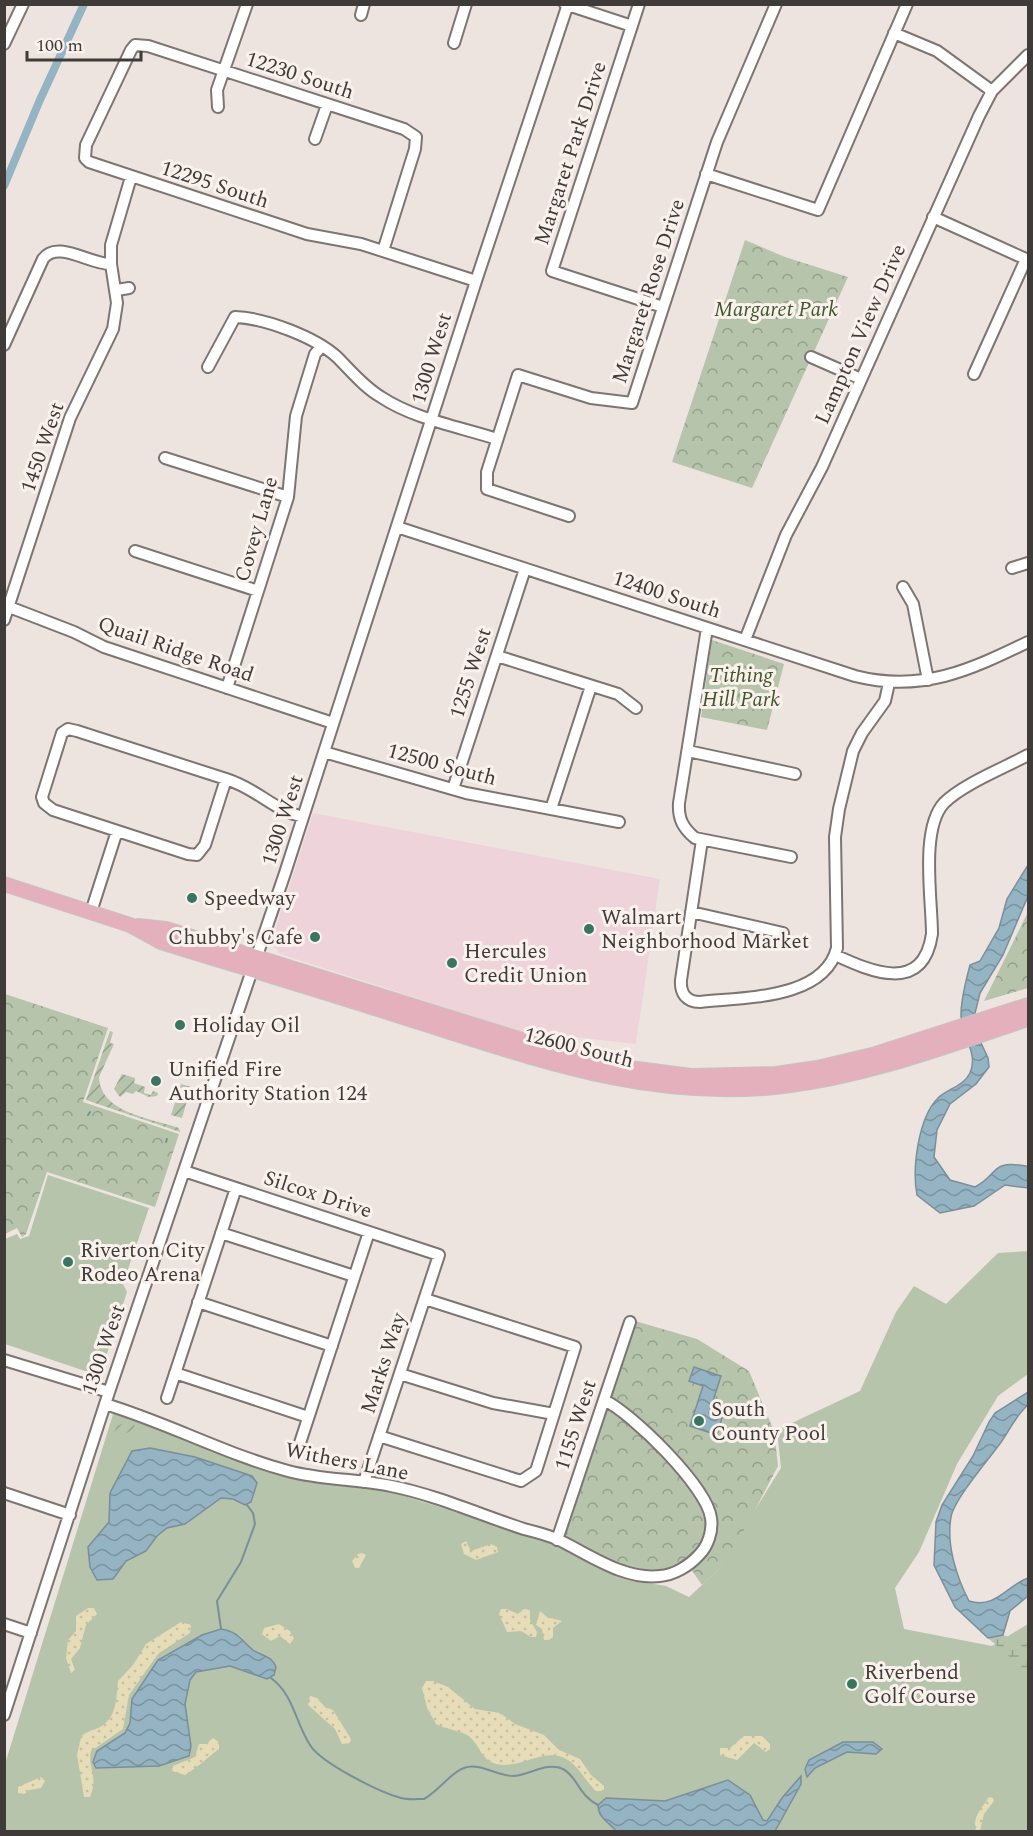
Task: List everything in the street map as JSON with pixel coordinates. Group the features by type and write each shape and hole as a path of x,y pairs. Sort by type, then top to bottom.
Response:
{"main road":[{"name":"12600 South","path":"4,884 130,925 161,942 254,964 599,1064 648,1072 737,1076 786,1072 872,1055 951,1030 1005,1020 1029,1019"},
{"name":"12600 South","path":"254,964 581,1072 657,1086 724,1089 783,1087 875,1068 952,1044 1005,1020 1029,1005"}],"street":[{"path":"4,44 23,4"},
{"path":"218,107 217,90 247,4"},
{"path":"454,43 466,4"},
{"name":"Margaret Park Drive","path":"639,4 552,271 663,307"},
{"name":"Margaret Rose Drive","path":"569,516 487,489 487,472 518,375 591,398 632,403 706,174 725,122 776,4"},
{"path":"706,174 818,210 907,4"},
{"path":"567,5 632,26"},
{"name":"1300 West","path":"4,1715 109,1392 303,818 567,5"},
{"path":"894,33 937,51 992,91"},
{"name":"12230 South","path":"85,158 86,145 127,57 135,45 148,46 404,129 416,137 416,149 383,251"},
{"name":"Lampton View Drive","path":"745,640 786,535 822,467 979,116 992,91 1029,55"},
{"path":"315,139 327,105"},
{"name":"12295 South","path":"85,158 95,166 308,234 383,251 476,281"},
{"name":"1450 West","path":"4,620 70,418 113,329 117,290 111,264 113,236 131,177"},
{"path":"933,217 1027,259 974,374"},
{"path":"4,345 43,259 50,252 58,250 102,264 111,264"},
{"path":"117,290 129,288"},
{"path":"208,367 235,317 249,318 303,336 322,346 381,398 497,439"},
{"name":"Covey Lane","path":"227,688 288,497 296,416 315,354 322,346"},
{"path":"811,357 861,379"},
{"path":"165,458 288,497"},
{"name":"12400 South","path":"397,528 855,676 889,683 928,680 973,669 1029,642"},
{"path":"135,550 258,591"},
{"path":"1012,568 1029,563"},
{"name":"1255 West","path":"453,789 525,569"},
{"path":"903,587 913,604 928,680"},
{"name":"Quail Ridge Road","path":"7,607 74,632 104,647 333,723"},
{"path":"707,628 679,814 685,829 702,840 791,857"},
{"path":"497,656 618,694 636,708"},
{"path":"702,840 680,986 687,999 700,1002 796,989 818,979 835,955 837,942 835,837 839,809 858,739 885,701 889,683"},
{"path":"551,809 591,686"},
{"path":"226,779 206,845 197,855 53,810 44,803 43,790 65,730 77,730 226,779 251,788 278,810 303,818"},
{"path":"688,751 795,774"},
{"name":"12500 South","path":"324,752 453,789 619,822"},
{"path":"835,955 871,972 890,975 907,971 920,961 929,947 932,934 930,838 937,813 955,794 1029,755"},
{"path":"91,912 117,831"},
{"path":"691,912 783,933"},
{"name":"Silcox Drive","path":"184,1171 439,1255"},
{"path":"167,1398 236,1188"},
{"path":"299,1446 369,1232"},
{"path":"221,1233 354,1276"},
{"name":"Marks Way","path":"364,1482 439,1255"},
{"path":"380,1436 521,1481 536,1471 575,1347 424,1299"},
{"path":"198,1302 332,1346"},
{"name":"1155 West","path":"557,1540 630,1322"},
{"path":"4,1359 109,1392"},
{"path":"175,1373 308,1417"},
{"path":"400,1374 493,1402 554,1414"},
{"name":"Withers Lane","path":"105,1404 149,1418 222,1451 253,1461 312,1477 394,1487 557,1540 634,1575 662,1576 684,1568 701,1554 708,1541 712,1530 708,1505 687,1477 637,1422 616,1405 604,1400"},
{"path":"4,1493 70,1515"},
{"path":"4,1624 31,1633"}],"shaded area":[{"path":"313,813 660,879 636,1044 547,1034 543,1039 280,954 274,946 273,936"}],"green space":[{"name":"Margaret Park","path":"745,240 785,257 848,277 752,488 672,462"},
{"name":"Tithing Hill Park","path":"712,640 784,664 767,730 701,717"},
{"path":"1028,912 1028,988 984,1001"},
{"path":"5,994 108,1028 83,1102 179,1134 155,1207 47,1172 26,1234 22,1237 17,1228 5,1234"},
{"path":"110,1031 113,1032 110,1043 114,1044 99,1077 108,1099 129,1112 179,1128 180,1132 86,1100"},
{"path":"122,1074 135,1078 134,1083 145,1087 144,1093 151,1095 153,1091 158,1093 157,1096 149,1097 136,1091 133,1094 126,1092 120,1097 114,1089"},
{"path":"181,1084 191,1087 182,1118 171,1115"},
{"name":"Riverton City Rodeo Arena","path":"48,1175 149,1208 123,1284 127,1292 104,1363 88,1372 5,1344 5,1239 17,1234 20,1239 29,1236"},
{"name":"Riverbend Golf Course","path":"1028,1251 1028,1374 998,1396 957,1464 919,1552 895,1588 904,1629 992,1646 1028,1624 1028,1831 5,1832 5,1764 114,1411 145,1421 235,1460 303,1480 392,1492 551,1542 624,1579 666,1586 689,1597 717,1571 781,1468 777,1430 860,1391 896,1312 914,1286 946,1304 998,1253"},
{"path":"635,1321 697,1339 749,1371 774,1431 778,1466 746,1527 717,1571 702,1585 691,1569 632,1570 563,1538"},
{"path":"135,1419 134,1429 111,1441 117,1426"},
{"path":"1003,1635 1028,1644 1028,1673 988,1638"}],"sand":[{"path":"466,1541 471,1551 491,1544 497,1547 498,1552 476,1560 464,1554 461,1544"},
{"path":"362,1553 366,1555 359,1568 355,1568 352,1561"},
{"path":"88,1608 94,1608 97,1614 86,1625 80,1648 71,1659 75,1670 71,1673 66,1658 68,1640 76,1631 76,1616"},
{"path":"501,1609 518,1614 524,1609 530,1610 530,1620 537,1632 536,1637 531,1637 521,1631 507,1632 499,1614"},
{"path":"540,1611 547,1617 562,1621 553,1628 553,1637 549,1640 544,1640 542,1629 536,1625"},
{"path":"181,1622 191,1625 190,1633 159,1653 129,1695 123,1729 91,1751 93,1783 90,1797 84,1797 77,1755 81,1737 109,1719 116,1701 118,1681 133,1665 146,1644"},
{"path":"279,1624 290,1631 294,1638 290,1644 280,1636 271,1641 262,1634 264,1628"},
{"path":"426,1681 433,1681 448,1687 475,1709 500,1713 515,1724 544,1735 559,1750 580,1759 591,1775 604,1786 604,1791 596,1791 572,1763 560,1756 542,1756 505,1765 490,1762 467,1735 436,1724 427,1708 422,1688"},
{"path":"310,1696 317,1698 325,1707 333,1710 351,1739 350,1743 342,1744 335,1729 308,1705"},
{"path":"744,1736 762,1736 770,1744 770,1749 766,1752 754,1743 737,1760 720,1755 720,1748 730,1748"},
{"path":"213,1738 219,1742 219,1749 198,1766 185,1775 172,1771 173,1766 195,1757 199,1744 206,1744"},
{"path":"41,1777 45,1781 41,1788 24,1794 18,1793 18,1787"},
{"path":"989,1797 994,1801 984,1814 980,1831 976,1831 976,1817"}],"water":[{"path":"1028,865 1028,896 1003,955 980,993 975,1013 975,1030 988,1058 989,1067 976,1084 950,1104 937,1130 934,1157 950,1180 975,1187 1000,1167 1026,1166 1028,1167 1028,1188 1005,1185 974,1206 940,1213 917,1195 915,1172 921,1131 931,1107 938,1098 964,1081 970,1073 971,1051 961,1015 970,965 980,961 999,928 1007,899"},
{"path":"694,1367 721,1376 709,1413 722,1418 717,1435 690,1426 703,1386 689,1381"},
{"path":"1028,1392 1028,1405 1019,1414 1003,1440 964,1491 951,1517 951,1550 960,1582 969,1601 987,1602 1028,1578 1028,1596 1010,1611 1003,1635 988,1638 955,1607 934,1565 936,1522 942,1505 973,1456 995,1413"},
{"path":"150,1448 195,1457 252,1476 257,1483 251,1502 245,1505 233,1499 221,1498 185,1524 167,1528 157,1536 146,1551 126,1561 113,1579 97,1580 90,1567 88,1547 109,1522 110,1493 132,1451"},
{"path":"221,1629 235,1634 253,1650 272,1661 276,1667 274,1675 267,1679 230,1666 196,1672 190,1680 185,1704 191,1746 189,1756 159,1766 96,1768 93,1762 97,1751 125,1733 130,1723 132,1699 158,1660 202,1635"},
{"path":"843,1742 873,1742 882,1749 876,1754 847,1752 815,1768 807,1777 805,1769 809,1760"},
{"path":"801,1776 801,1784 775,1831 616,1831 602,1817 598,1809 598,1805 606,1798 665,1801 728,1780 750,1795 763,1820 767,1821 782,1798"}],"waterway":[{"path":"4,186 84,4"},
{"path":"221,1629 217,1601 241,1562 255,1524 253,1513 247,1505"},
{"path":"271,1678 285,1692 305,1736 316,1752 351,1776 391,1795 407,1799 424,1799 454,1773 464,1768 476,1767 513,1776 557,1767 568,1772 586,1796 598,1805"}],"place":[{"name":"Speedway","path":"192,898"},
{"name":"Walmart Neighborhood Market","path":"589,929"},
{"name":"Chubby's Cafe","path":"315,937"},
{"name":"Hercules Credit Union","path":"452,963"},
{"name":"Holiday Oil","path":"180,1025"},
{"name":"Unified Fire Authority Station 124","path":"156,1081"},
{"name":"Riverton City Rodeo Arena","path":"68,1262"},
{"name":"South County Pool","path":"699,1421"},
{"name":"Riverbend Golf Course","path":"852,1684"}]}
